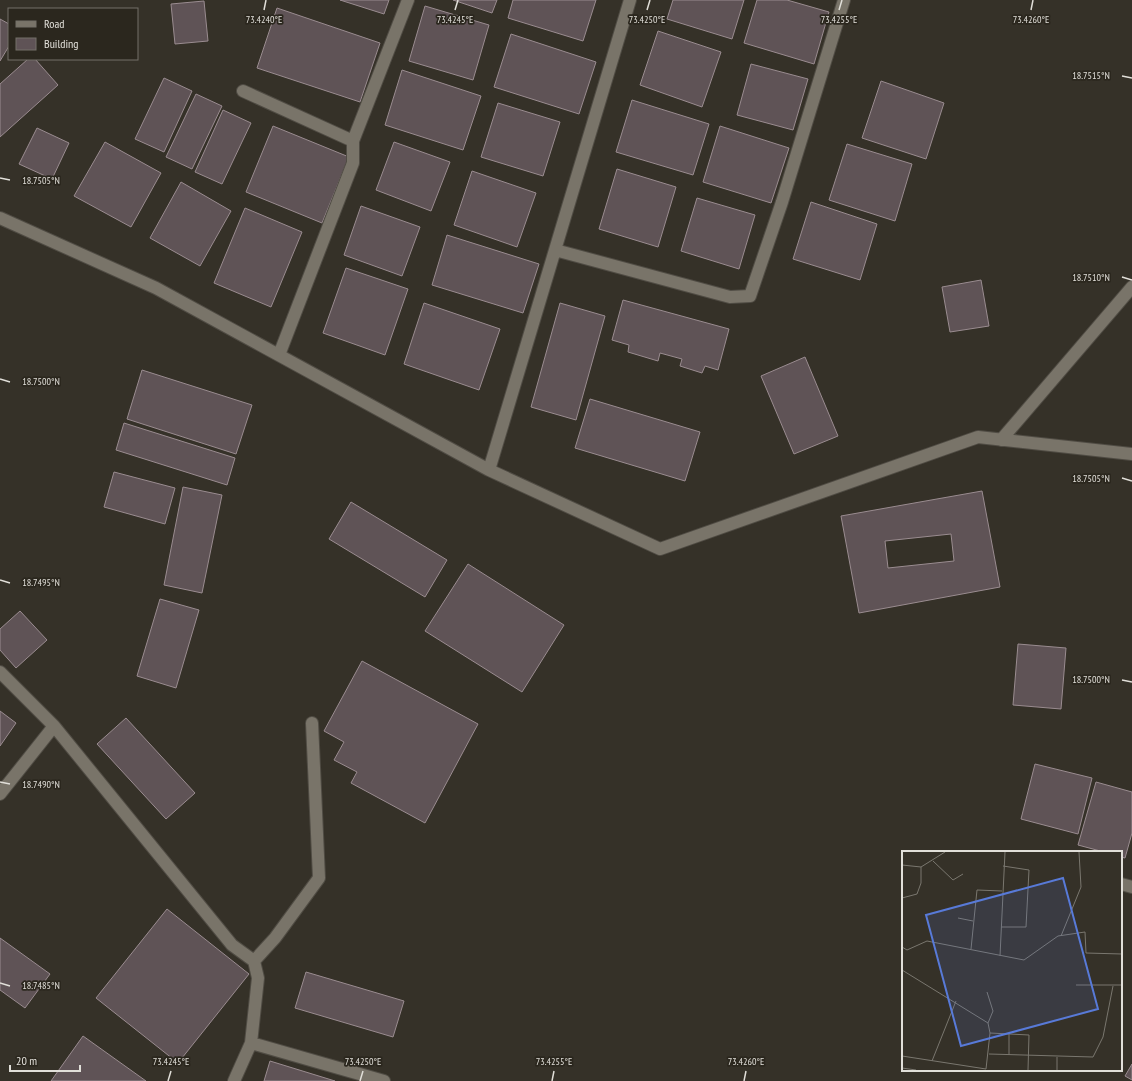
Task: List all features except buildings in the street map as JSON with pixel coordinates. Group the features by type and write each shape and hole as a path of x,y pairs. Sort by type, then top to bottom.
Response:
{"street":[{"path":"279,355 353,163 353,141 408,0"},
{"path":"489,470 630,0"},
{"path":"556,250 730,297 750,296 786,188 844,0"},
{"path":"243,90 353,141"},
{"path":"0,218 156,288 489,470 660,549 978,437 1132,454"},
{"path":"1001,440 1132,287"},
{"path":"0,672 54,726 232,945 254,961 258,978 251,1043 234,1081"},
{"path":"254,961 275,938 319,878 312,723"},
{"path":"0,794 54,726"},
{"path":"1122,884 1132,887"},
{"path":"251,1043 384,1081"}]}
